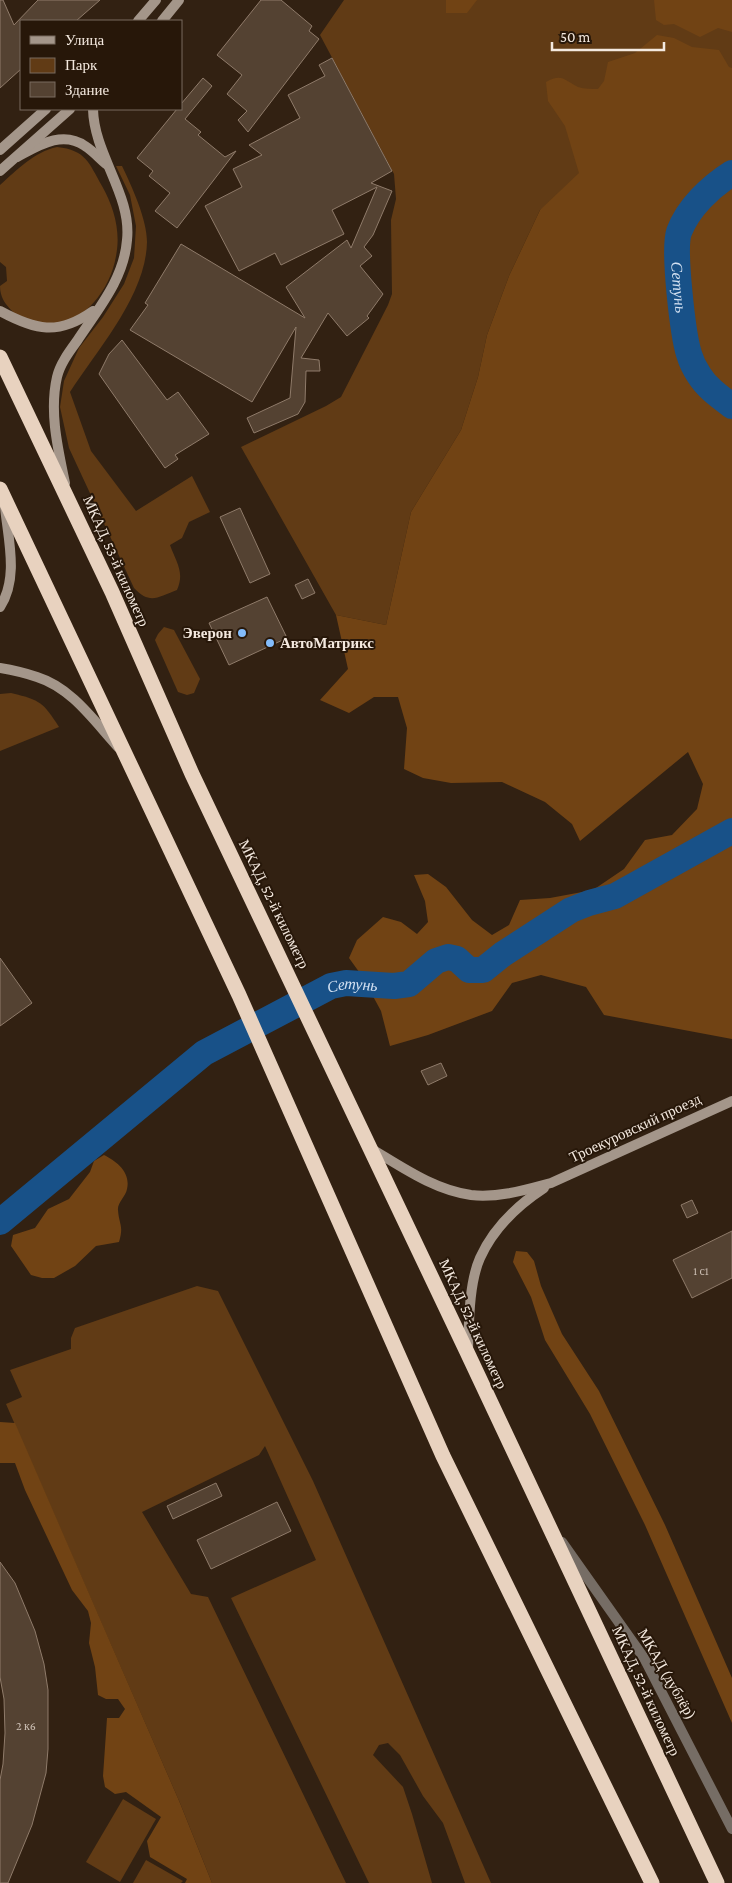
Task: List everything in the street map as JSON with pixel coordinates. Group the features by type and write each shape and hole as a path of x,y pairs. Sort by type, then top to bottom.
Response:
{"highway":[{"name":"МКАД, 53-й километр","path":"0,357 66,494 196,782"},
{"path":"2,493 239,995 443,1456 652,1883"},
{"name":"МКАД, 52-й километр","path":"196,782 717,1883"}],"main road":[{"path":"139,20 156,0"},
{"path":"163,20 179,0"},
{"path":"0,150 45,110"},
{"path":"0,171 69,110"},
{"path":"66,494 54,416 54,393 57,375 64,360 114,285 125,256 128,235 126,213 122,199 107,166 96,131 93,110"},
{"path":"16,157 46,142 61,139 76,141 86,146 107,166"},
{"path":"0,311 34,327 52,328 84,318 98,308"},
{"path":"0,607 5,599 9,585 11,563 2,493"},
{"path":"0,668 39,677 58,687 76,700 126,755"},
{"name":"Троекуровский проезд","path":"467,1352 470,1308 480,1258 500,1226 526,1200 551,1183 732,1101"},
{"name":"Троекуровский проезд","path":"369,1148 417,1176 449,1190 472,1195 492,1195 520,1191 551,1183"}],"street":[{"name":"МКАД (дублёр)","path":"545,1518 644,1658 732,1829"}],"green space":[{"path":"344,0 732,0 732,147 540,210 509,276 487,335 478,377 461,430 411,512 386,625 336,615 241,447 341,397 392,294 391,220 396,199 394,174 320,35"},
{"path":"57,147 74,151 90,164 113,211 118,238 113,270 100,295 80,315 54,325 25,320 10,309 2,297 0,286 7,281 6,267 0,262 0,185 33,157"},
{"path":"116,166 122,166 142,213 147,242 145,262 130,301 119,321 70,392 91,451 136,511 192,476 210,512 189,522 182,538 170,545 179,567 179,584 177,590 154,598 145,596 134,588 69,448 60,407 64,381 79,348 103,317 124,284 134,258 136,226 130,195"},
{"path":"164,627 174,630 200,679 194,693 187,695 178,692 155,640"},
{"path":"11,693 40,703 59,727 0,751 0,694"},
{"path":"197,1286 218,1291 313,1481 491,1883 465,1883 443,1823 423,1796 400,1755 388,1743 379,1745 373,1755 403,1787 432,1883 369,1883 231,1598 316,1560 265,1446 259,1455 142,1512 191,1594 208,1597 346,1883 212,1883 180,1803 6,1404 22,1397 10,1370 71,1349 71,1338 75,1328"},
{"path":"123,1799 156,1819 120,1882 86,1862"},
{"path":"146,1860 183,1881 181,1883 133,1883"}],"shaded area":[{"path":"446,0 477,0 467,13 446,13"},
{"path":"654,0 732,0 732,32 718,28 700,37 674,24 664,25 656,20"},
{"path":"657,35 674,38 692,47 719,50 729,67 732,68 732,1039 604,1015 586,987 541,975 512,983 492,1011 428,1035 390,1046 381,1011 362,976 349,958 357,940 383,917 401,922 417,934 428,922 425,901 414,875 428,874 446,887 472,920 492,935 509,925 520,900 550,898 593,890 624,869 645,840 672,835 697,809 703,784 688,752 580,841 572,824 545,802 502,782 451,783 423,778 404,769 407,728 398,697 374,697 349,713 320,700 348,669 336,615 386,625 411,512 461,430 478,377 487,335 509,276 540,210 579,173 565,126 548,101 546,82 559,78 585,89 598,89 604,81 608,62 635,53"},
{"path":"104,1155 118,1164 127,1177 126,1192 118,1207 121,1228 119,1242 96,1246 75,1266 54,1278 42,1278 31,1275 11,1246 13,1235 35,1228 48,1209 69,1199 90,1172 94,1161"},
{"path":"516,1251 527,1252 534,1261 541,1286 562,1334 599,1391 665,1525 732,1678 732,1723 645,1525 590,1414 545,1340 531,1297 513,1262"},
{"path":"0,1422 15,1423 180,1803 212,1883 185,1883 187,1879 150,1857 147,1841 161,1817 126,1792 115,1794 105,1787 103,1776 107,1718 119,1718 125,1709 118,1699 106,1699 98,1695 95,1667 89,1643 91,1623 88,1611 72,1590 25,1490 15,1463 0,1463"}],"building":[{"path":"0,0 3,0 14,25 38,0 100,0 77,20 20,20 20,70 0,88"},
{"path":"261,0 281,0 312,26 309,31 319,39 248,132 238,120 247,111 227,94 242,75 217,55"},
{"path":"332,58 392,171 371,183 392,191 373,235 364,247 372,256 360,266 383,294 367,316 369,318 347,336 328,313 301,358 319,360 320,371 306,371 305,402 298,414 254,433 247,418 290,398 296,327 252,402 130,330 148,305 145,303 181,244 305,318 286,287 347,240 351,248 377,187 332,210 344,234 281,265 275,253 239,271 205,206 242,187 233,169 262,155 249,145 300,118 288,95 325,76 319,65"},
{"path":"203,78 212,86 185,119 201,132 198,135 225,157 236,151 177,228 155,211 170,193 149,176 153,171 137,158 176,110 182,110 182,103"},
{"path":"122,340 167,400 178,392 209,434 175,455 178,459 165,468 99,374 109,354"},
{"path":"240,508 270,574 250,583 220,517"},
{"path":"308,579 315,593 302,599 295,585"},
{"path":"267,597 287,638 229,665 209,623"},
{"path":"0,958 32,1003 0,1026"},
{"path":"441,1063 447,1076 428,1085 421,1071"},
{"path":"692,1200 698,1213 687,1218 681,1205"},
{"path":"732,1231 732,1278 692,1298 673,1260"},
{"path":"216,1483 222,1496 173,1519 167,1506"},
{"path":"277,1502 291,1531 211,1569 197,1540"},
{"path":"0,1562 15,1583 35,1631 44,1664 48,1690 46,1773 32,1825 8,1883 0,1883 0,1780 5,1733 4,1699 0,1677"}],"waterway":[{"name":"Сетунь","path":"732,173 708,191 694,206 683,223 677,242 682,312 690,357 702,380 732,406"},
{"name":"Сетунь","path":"0,1222 204,1053 331,986 346,983 394,986 409,984 436,961 448,957 457,959 469,970 483,970 503,954 571,910 615,896 732,831"}],"place":[{"name":"Эверон","path":"242,633"},
{"name":"АвтоМатрикс","path":"270,643"}]}
